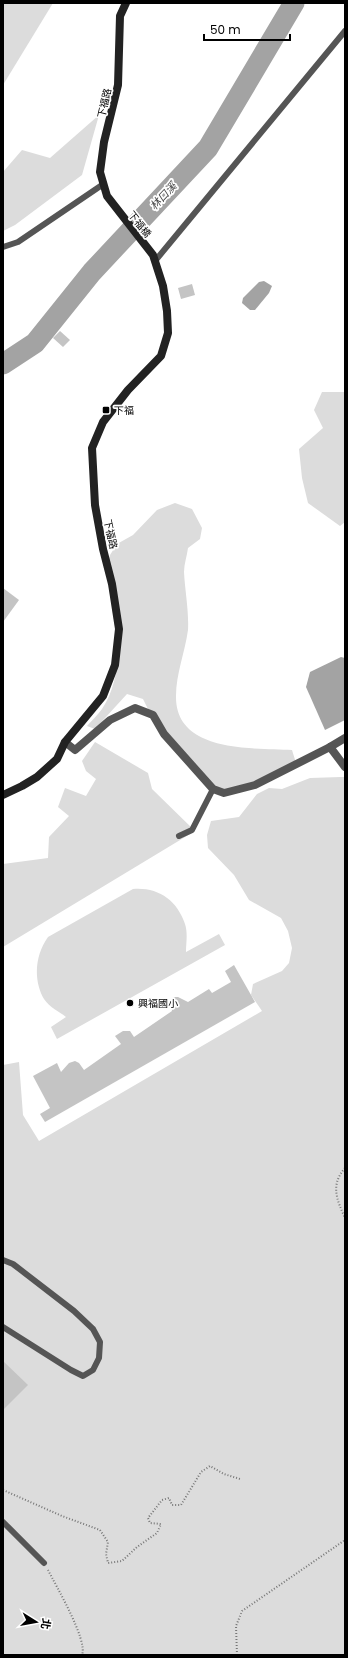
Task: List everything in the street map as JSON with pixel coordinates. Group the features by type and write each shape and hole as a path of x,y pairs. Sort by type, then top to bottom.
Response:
{"main road":[{"name":"下福路","path":"112,205 106,196 102,185 100,172 104,142 118,85 120,16 126,3"},
{"name":"下福橋","path":"112,205 154,258"},
{"name":"下福路","path":"3,795 22,786 45,770 56,759 65,742 103,696 115,665 119,628 112,584 103,549 95,505 92,448 103,422 128,390 161,356 168,333 167,311 163,286 154,258"}],"street":[{"path":"65,742 75,750 110,720 136,708 153,715 164,734 213,789 224,793 255,785 345,738"},
{"path":"330,747 345,767"}],"lane":[{"path":"154,258 345,32"},
{"path":"3,247 18,242 102,185"},
{"path":"179,836 192,830 213,789"},
{"path":"3,1260 13,1264 74,1311 93,1329 100,1342 99,1358 93,1370 83,1376 70,1370 3,1327"},
{"path":"3,1522 44,1563"}],"path":[{"path":"345,1168 339,1175 335,1189 345,1218"},
{"path":"3,1490 62,1516 100,1530 108,1542 106,1554 108,1563 122,1561 137,1547 157,1533 161,1524 150,1523 148,1518 162,1500 169,1498 172,1504 181,1505 201,1472 210,1466 224,1474 240,1479"},
{"path":"237,1655 236,1626 242,1611 345,1540"},
{"path":"44,1563 73,1619 81,1640 82,1655"}],"shaded area":[{"path":"3,3 53,3 3,85"},
{"path":"99,115 82,175 15,225 3,231 3,172 22,150 50,158"},
{"path":"264,281 272,286 269,293 255,310 250,310 242,303 243,298 259,282"},
{"path":"322,392 345,392 345,522 340,526 308,503 302,478 299,449 323,428 314,410"},
{"path":"175,503 192,509 202,528 200,539 188,548 184,566 188,630 176,688 179,715 188,728 202,738 219,744 238,747 292,750 296,763 228,795 215,791 161,735 143,699 127,694 95,729 87,726 106,703 116,675 119,652 106,569 110,555 117,544 133,535 157,510"},
{"path":"341,657 345,658 345,720 325,730 306,687 310,672"},
{"path":"95,742 148,773 152,789 195,831 3,947 3,864 48,858 49,837 69,816 58,807 65,788 86,796 96,779 86,771 82,761"},
{"path":"345,777 345,1655 3,1655 3,1065 19,1062 23,1115 39,1141 262,1011 251,995 253,984 282,971 289,963 292,948 288,931 281,918 249,900 234,875 208,848 207,835 211,821 239,817 257,794 269,788 282,789 310,778"},
{"path":"133,889 151,890 172,902 177,908 186,927 186,952 219,934 225,945 57,1039 51,1027 66,1017 49,1004 40,992 37,968 40,952 44,944 48,937"}],"building":[{"path":"192,284 195,295 181,299 178,288"},
{"path":"60,331 70,340 63,347 53,338"},
{"path":"3,588 19,600 3,622"},
{"path":"234,965 255,1002 45,1122 40,1114 50,1108 33,1076 57,1063 61,1072 69,1063 75,1061 79,1063 84,1070 121,1044 115,1036 123,1031 130,1031 134,1037 172,1011 170,1002 174,997 178,997 188,1002 209,989 212,993 231,982 225,971"},
{"path":"3,1361 28,1385 3,1410"}],"waterway":[{"name":"林口溪","path":"3,364 35,343 92,272 208,148 294,3"}],"place":[{"name":"下福","path":"106,410"},
{"name":"興福國小","path":"130,1003"}]}
